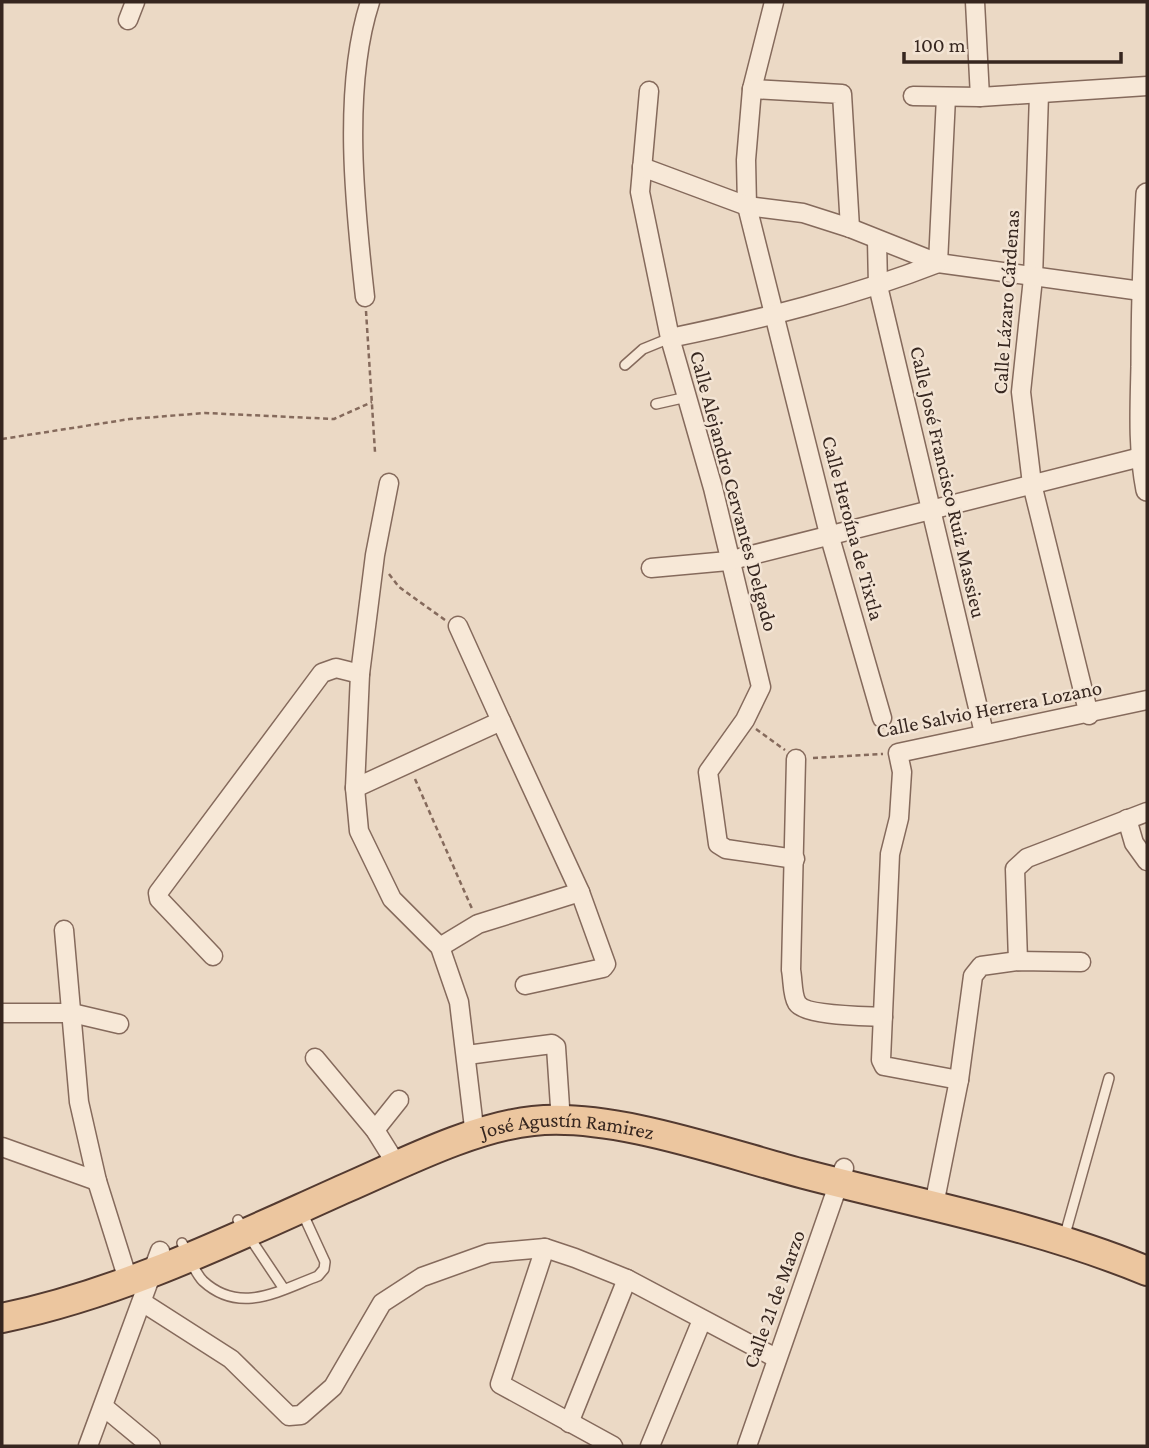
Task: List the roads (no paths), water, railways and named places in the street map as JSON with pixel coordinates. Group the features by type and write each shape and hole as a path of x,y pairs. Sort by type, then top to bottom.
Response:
{"main road":[{"name":"José Agustín Ramirez","path":"2,1318 50,1308 297,1202 422,1154 523,1111 560,1107 606,1109 842,1175 894,1195 1147,1258"},
{"name":"José Agustín Ramirez","path":"297,1202 390,1154 474,1130 532,1121 604,1122 936,1195 1064,1236 1147,1271"},
{"name":"José Agustín Ramirez","path":"2,1305 53,1292 124,1267 171,1256"}],"street":[{"path":"128,20 135,2"},
{"path":"365,297 353,183 357,83 365,18 370,2"},
{"name":"Calle Heroína de Tixtla","path":"774,2 752,89 746,160 747,206 830,534 882,718"},
{"path":"975,2 980,97"},
{"path":"913,96 980,97 1147,86"},
{"path":"752,89 842,94 850,228"},
{"path":"649,91 640,192 670,338"},
{"name":"Calle Lázaro Cárdenas","path":"1039,94 1033,278 1021,392 1032,484 1089,715"},
{"path":"939,263 946,97"},
{"path":"642,167 747,206 803,213 850,228 939,263 1141,291"},
{"path":"1147,194 1141,291 1144,407 1141,457 1147,490"},
{"name":"Calle José Francisco Ruiz Massieu","path":"877,240 878,286 984,733"},
{"name":"Calle Alejandro Cervantes Delgado","path":"795,859 726,849 718,844 708,772 746,720 761,687 689,397 670,338 774,316 878,286 939,263"},
{"path":"651,568 728,561 1141,457"},
{"path":"389,484 375,555 360,674 355,788 359,831 392,899 440,947 459,1002 474,1130"},
{"path":"458,626 580,891 606,964 603,968 525,985"},
{"path":"213,956 159,899 158,892 322,673 336,668 360,674"},
{"name":"Calle Salvio Herrera Lozano","path":"883,1017 890,854 899,818 902,772 898,753 984,733 1005,732 1089,715 1147,700"},
{"path":"355,788 501,721"},
{"path":"796,759 791,970 799,1007 811,1011 883,1017 881,1060 884,1066 959,1080"},
{"path":"1018,961 1015,869 1027,858 1147,812"},
{"path":"1127,819 1134,843 1147,861"},
{"path":"440,947 478,924 580,891"},
{"path":"64,930 79,1102 97,1181 124,1267"},
{"path":"936,1195 959,1080 973,976 981,966 1018,961 1081,962"},
{"path":"2,1013 72,1013 120,1024"},
{"path":"467,1055 552,1044 556,1047 560,1107"},
{"path":"315,1058 375,1130 390,1154"},
{"path":"375,1130 399,1100"},
{"path":"2,1147 97,1181"},
{"name":"Calle 21 de Marzo","path":"747,1446 842,1175"},
{"path":"142,1302 231,1359 289,1416 301,1415 333,1387 382,1303 422,1277 489,1253 545,1248 627,1279 776,1358"},
{"path":"545,1248 500,1384 613,1446"},
{"path":"88,1446 142,1302 171,1256"},
{"path":"569,1423 627,1279"},
{"path":"650,1446 702,1320"},
{"path":"104,1407 151,1446"}],"lane":[{"path":"625,365 643,349 670,338"},
{"path":"656,404 689,397"},
{"path":"1064,1236 1109,1078"},
{"path":"171,1256 224,1295 241,1301 261,1299 318,1276 324,1269 325,1262 297,1202"},
{"path":"243,1226 284,1289"}]}
